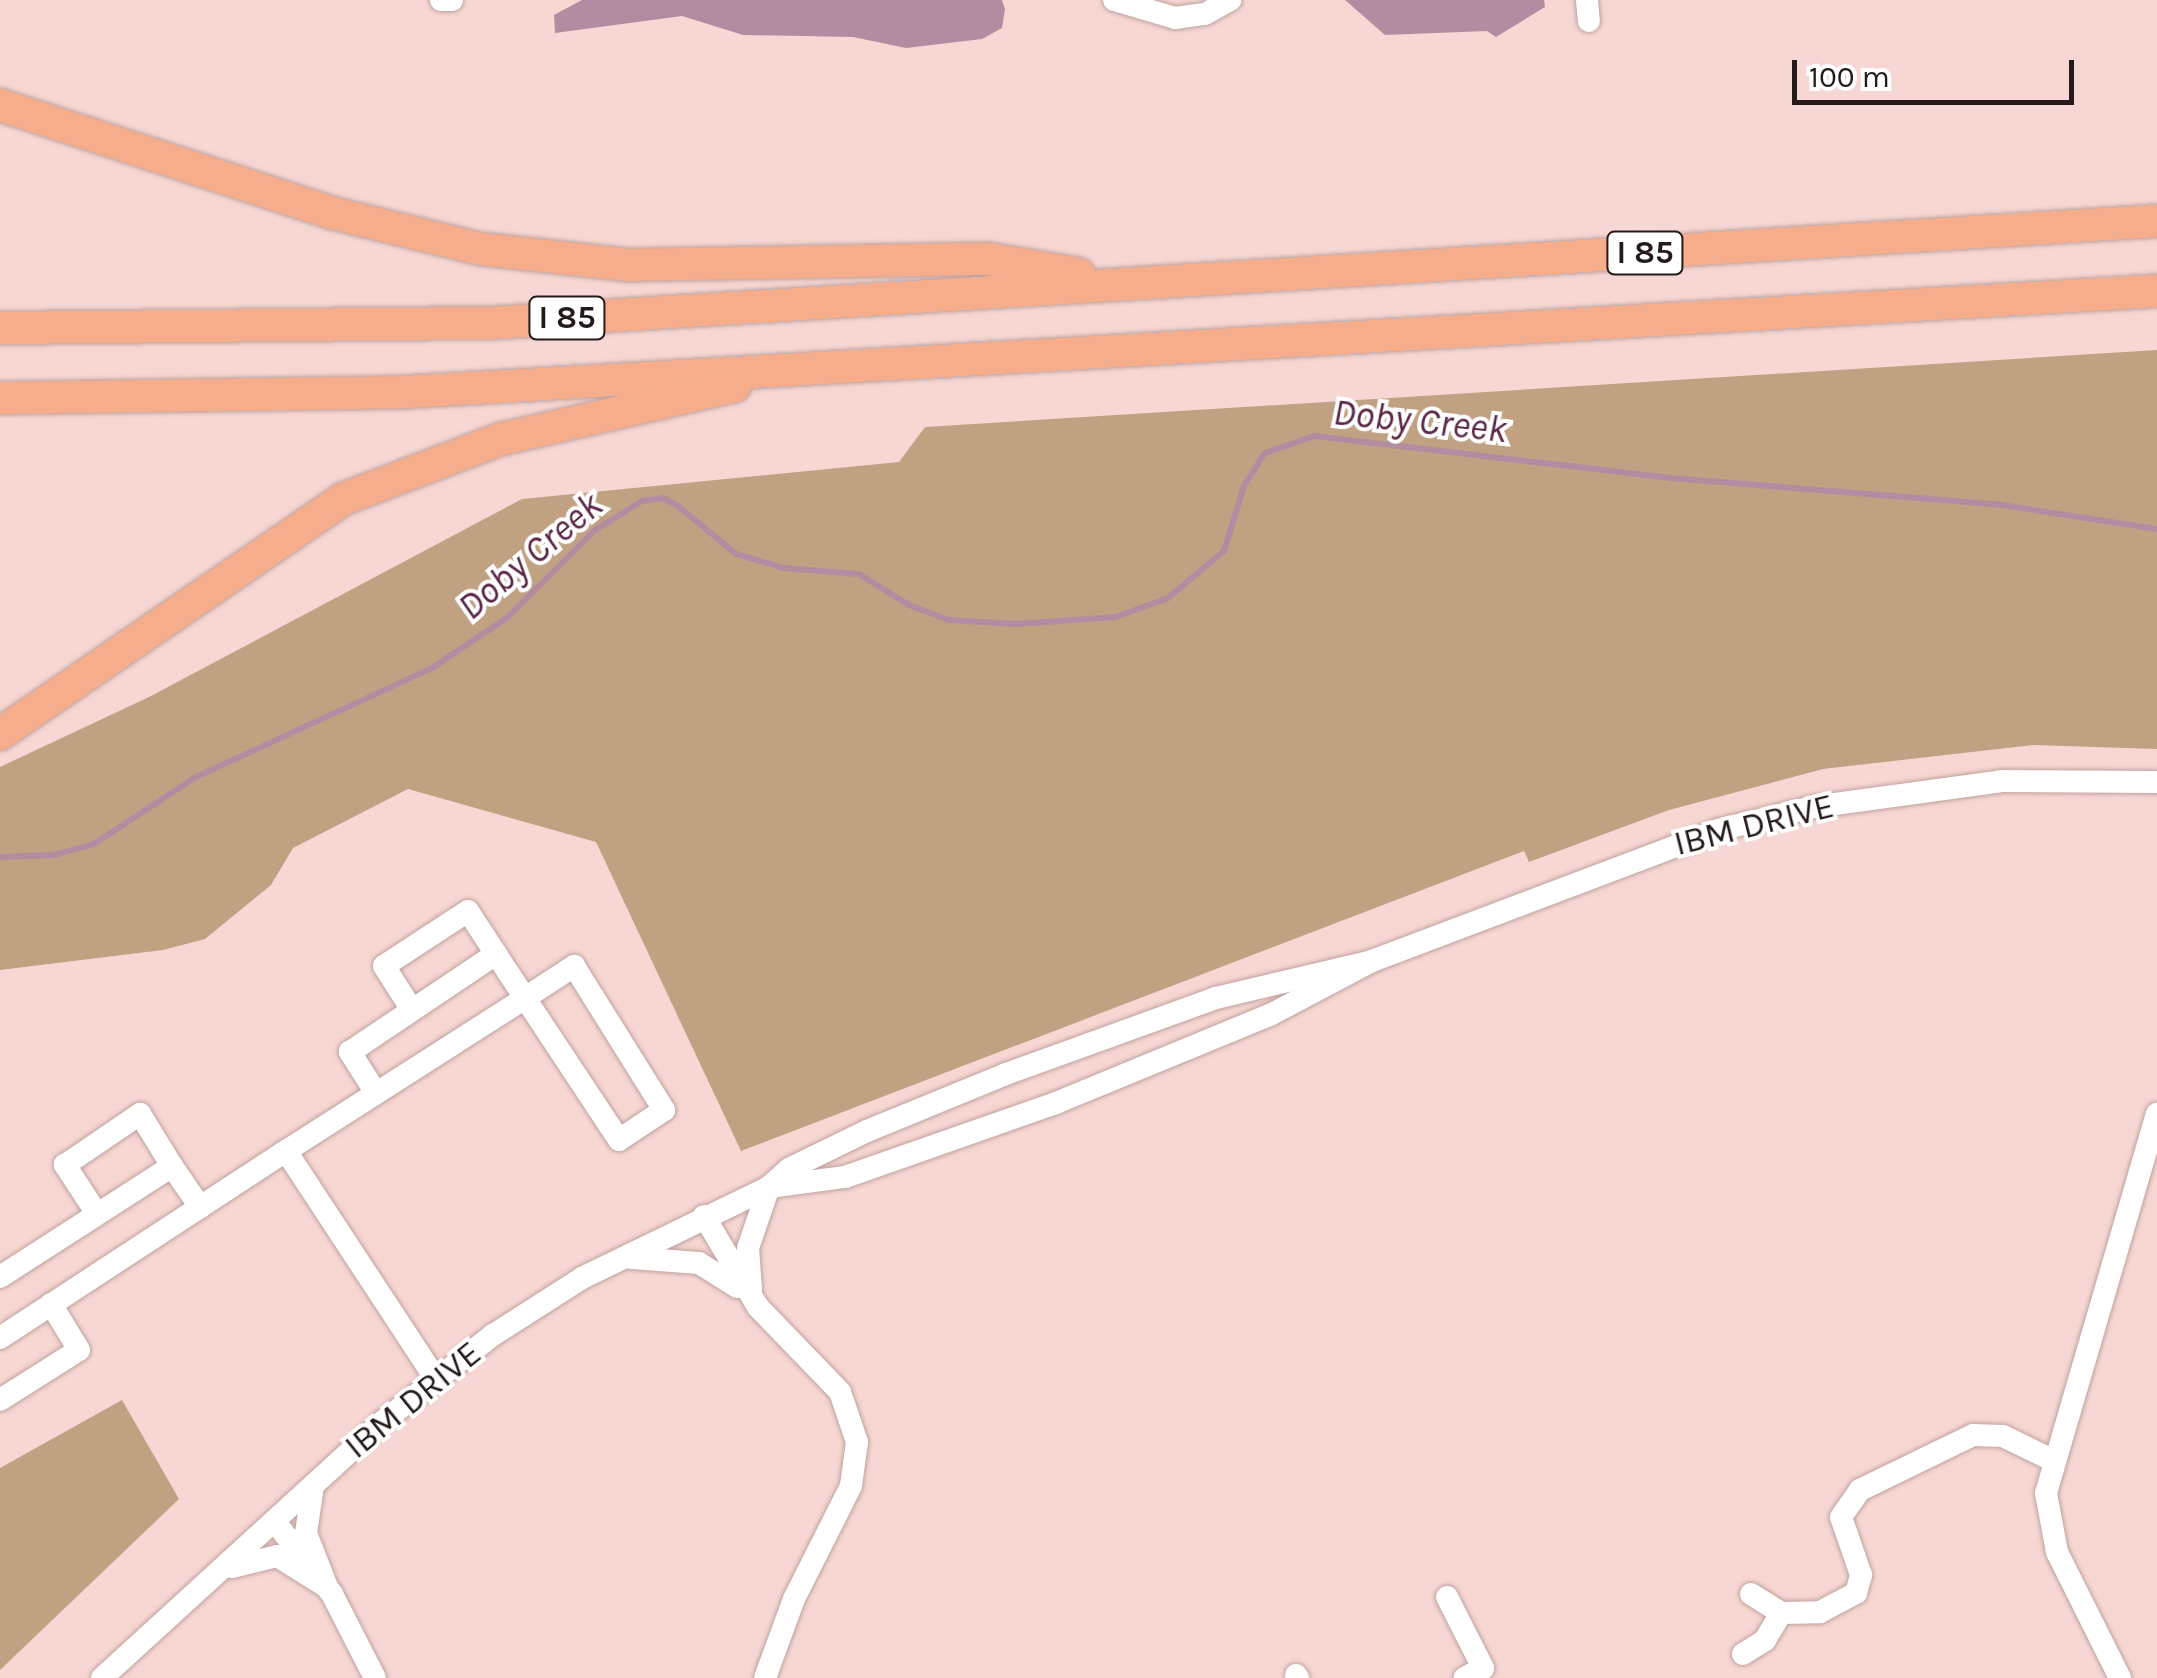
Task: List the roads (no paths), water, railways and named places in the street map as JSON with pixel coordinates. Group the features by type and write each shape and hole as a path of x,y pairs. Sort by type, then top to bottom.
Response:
{"highway":[{"path":"0,104 332,213 481,248 628,265 990,259 1132,284"},
{"name":"I 85","path":"0,328 438,325 2157,222"},
{"name":"I 85","path":"0,398 284,397 2157,291"},
{"path":"0,734 342,499 501,439 697,398 775,372"}],"street":[{"path":"441,0 452,0"},
{"path":"1114,0 1175,18 1206,14 1230,0"},
{"name":"IBM DRIVE","path":"102,1678 436,1379 540,1303 613,1262 769,1187 845,1177 1027,1114 1239,1029 1372,961 1651,852 1813,808 2002,781 2157,782"},
{"path":"0,1338 286,1151 525,998 574,966 664,1110 619,1140 525,998 468,911 384,966 412,1010"},
{"path":"376,1093 350,1052 496,954"},
{"name":"IBM DRIVE","path":"769,1187 788,1169 866,1131 1086,1044 1276,980 1372,961"},
{"path":"97,1214 65,1164 140,1114 200,1207"},
{"path":"2120,1678 2052,1539 2046,1493 2052,1460 2157,1114"},
{"path":"286,1151 436,1379"},
{"path":"0,1278 172,1166"},
{"path":"758,1306 746,1258 769,1187"},
{"path":"704,1216 758,1306"},
{"path":"613,1262 663,1256 699,1263 758,1306 834,1383 857,1442 851,1486 794,1599 765,1678"},
{"path":"0,1400 79,1350 51,1304"},
{"path":"1751,1594 1780,1613 1820,1612 1860,1588 1841,1516 1860,1490 1973,1435 2003,1436 2052,1460"},
{"path":"313,1486 306,1534 366,1674"},
{"path":"275,1522 327,1587"},
{"path":"216,1576 250,1559 277,1556 327,1587"},
{"path":"1447,1596 1483,1668 1464,1678"},
{"path":"1742,1654 1766,1640 1780,1613"}],"waterway":[{"name":"Doby Creek","path":"0,857 54,855 94,844 194,778 432,668 508,617 594,531 642,501 663,498 678,506 736,554 784,568 859,574 909,605 949,620 1016,624 1116,617 1168,598 1224,551 1244,486 1265,453 1314,436 1670,478 1995,504 2157,529"}]}
